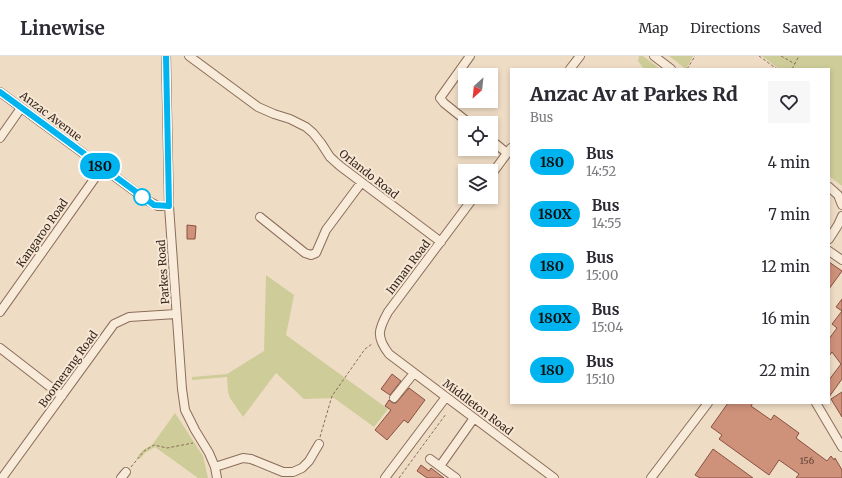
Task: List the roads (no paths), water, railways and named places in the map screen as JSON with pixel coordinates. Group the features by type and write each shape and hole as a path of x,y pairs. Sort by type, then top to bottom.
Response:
{"street":[{"name":"Parkes Road","path":"166,56 169,206 182,388 185,410 209,453 215,467 217,478"},
{"name":"Orlando Road","path":"189,56 258,107 290,119 306,127 322,143 330,157 361,183 441,242"},
{"path":"461,116 440,98 470,56"},
{"path":"571,68 580,56"},
{"path":"654,56 670,68"},
{"name":"Anzac Avenue","path":"0,92 154,205 169,206"},
{"path":"0,138 21,108"},
{"path":"498,144 509,150 498,165"},
{"name":"Kangaroo Road","path":"0,312 102,168"},
{"path":"260,218 305,253 316,253 326,230 361,183"},
{"path":"830,188 838,195 842,205"},
{"name":"Inman Road","path":"389,354 382,346 379,332 381,325 388,312 469,204"},
{"path":"830,237 842,216"},
{"path":"830,252 842,260"},
{"name":"Boomerang Road","path":"2,478 114,324 129,317 176,314"},
{"path":"0,348 62,396"},
{"name":"Middleton Road","path":"389,354 552,477"},
{"path":"394,398 414,373"},
{"path":"385,478 446,397"},
{"path":"652,478 707,404"},
{"path":"817,404 842,447"},
{"path":"440,466 474,418"},
{"path":"215,467 243,458 251,459 283,472 294,472 302,468 309,461 319,444"},
{"path":"430,459 456,478"}]}
